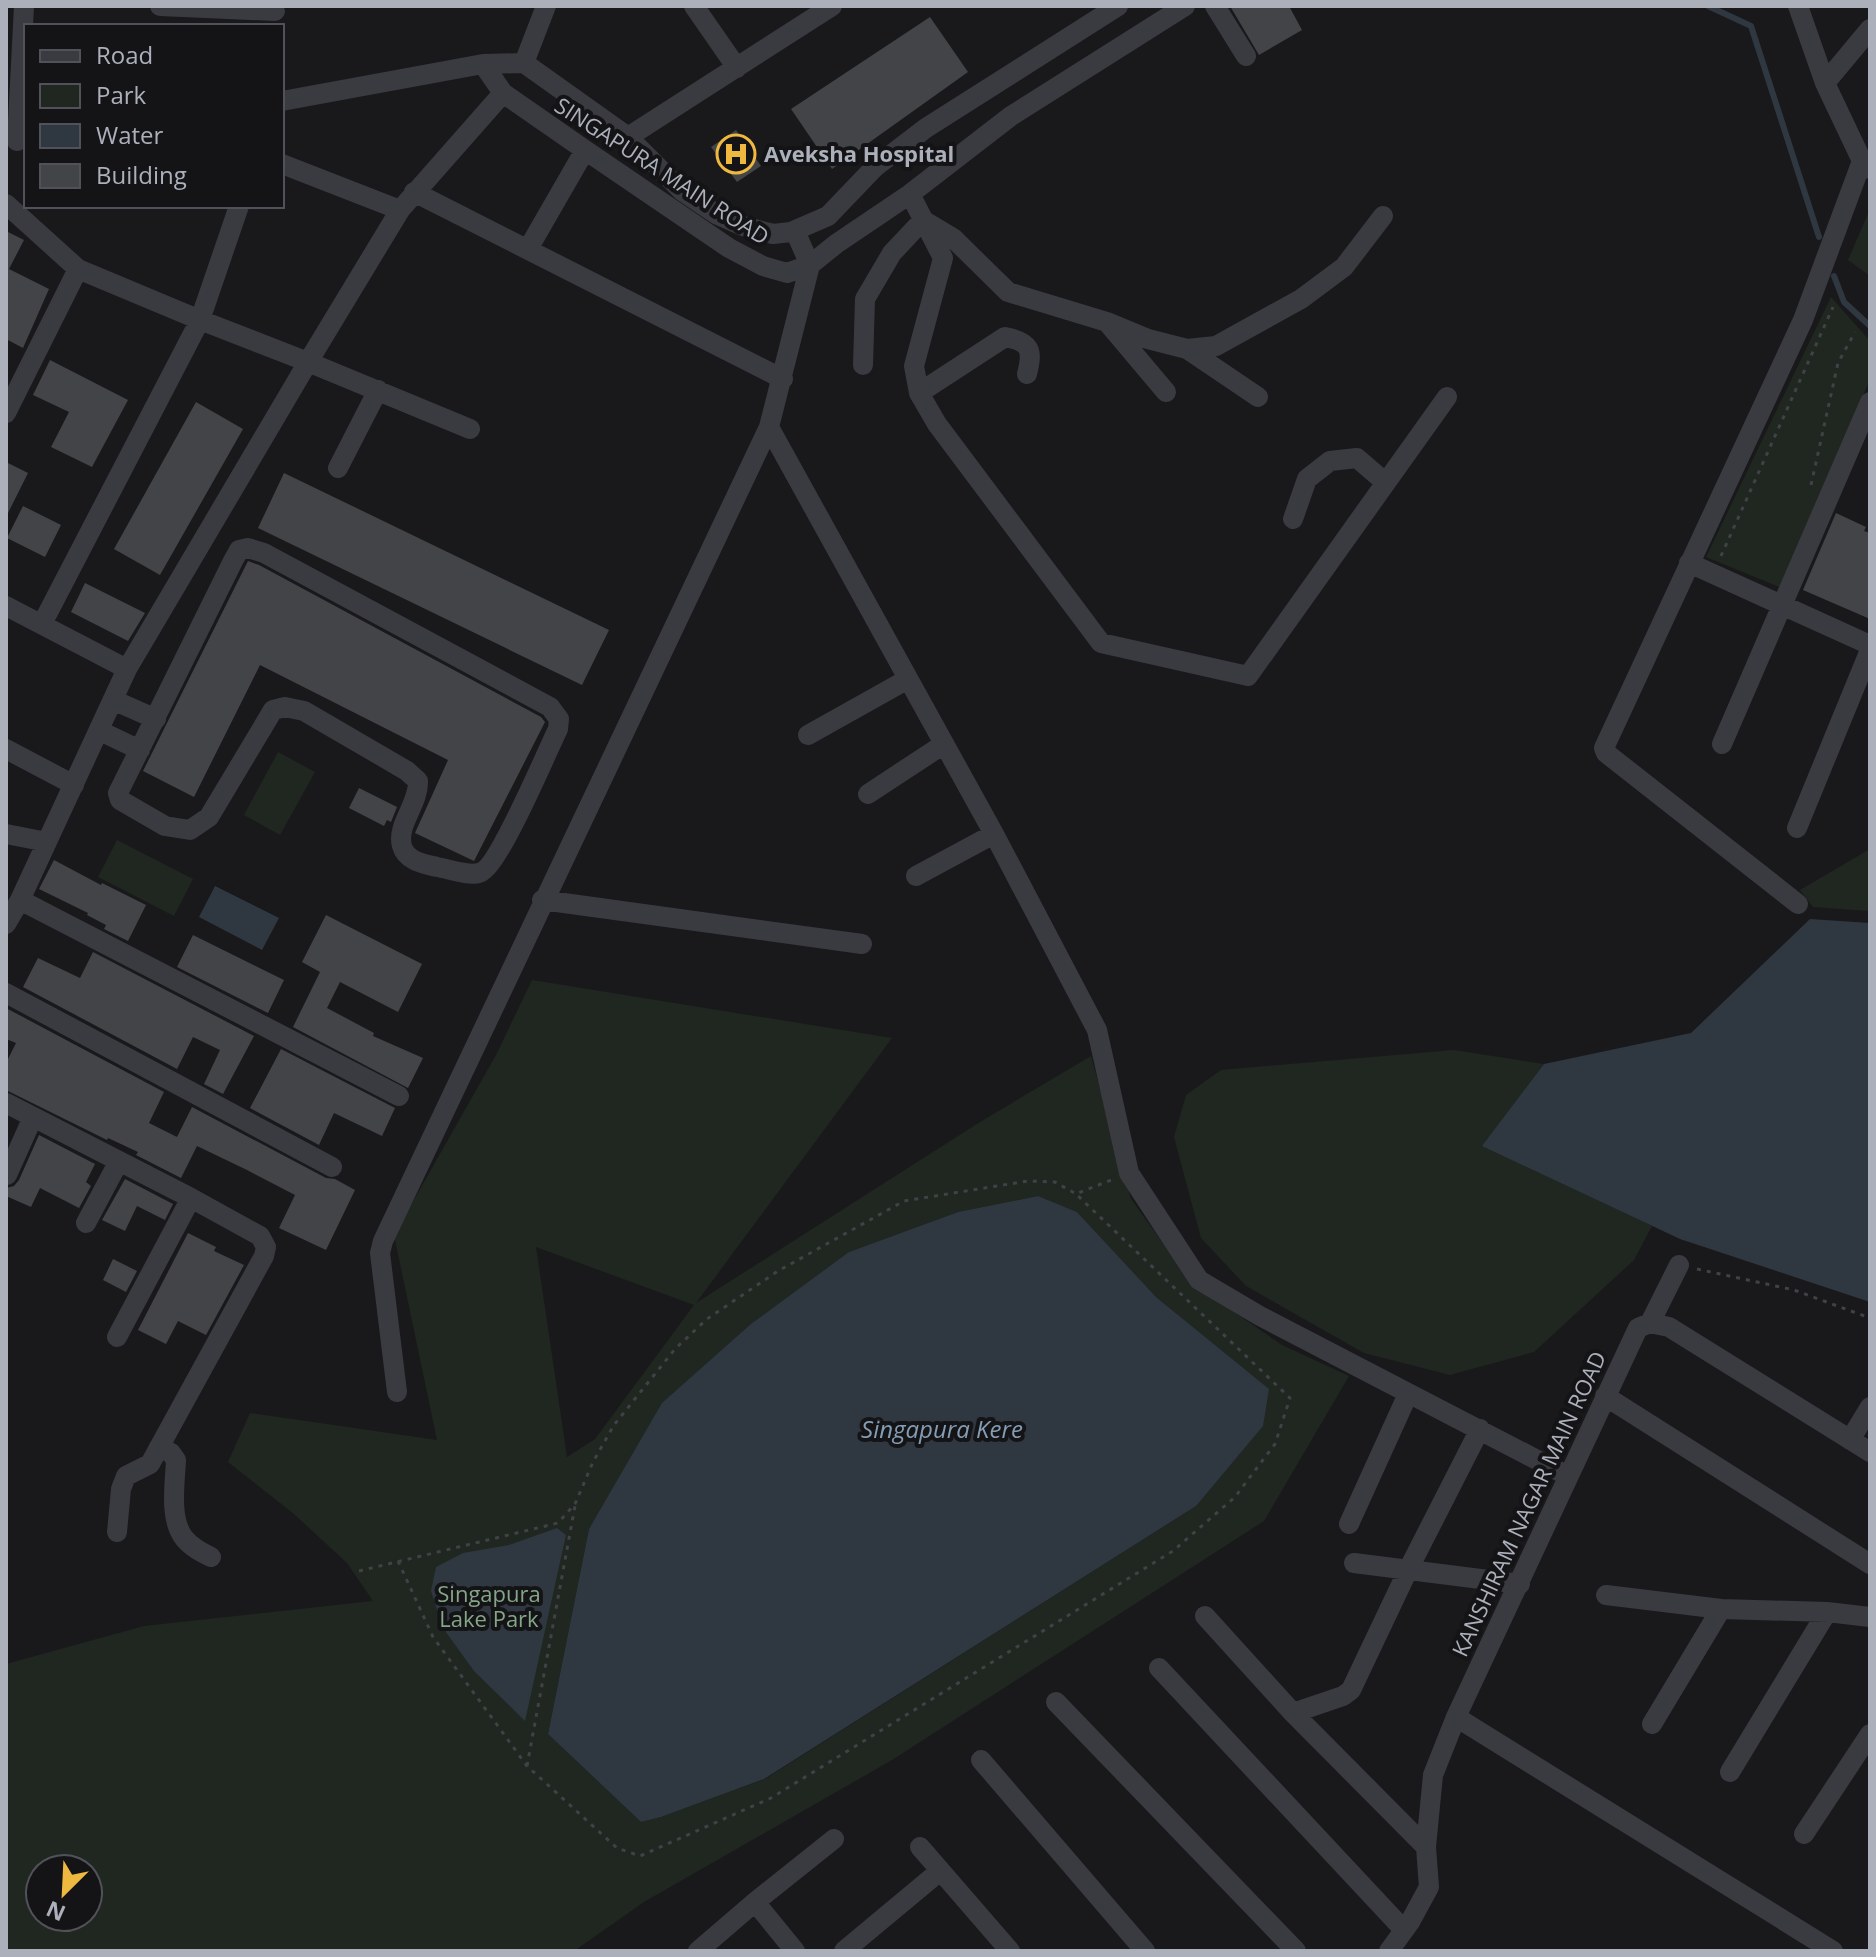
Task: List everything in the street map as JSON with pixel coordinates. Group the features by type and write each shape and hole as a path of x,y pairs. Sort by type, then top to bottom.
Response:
{"street":[{"path":"16,141 23,74 24,6"},
{"path":"160,6 273,14"},
{"path":"284,101 483,64 524,63 546,6"},
{"path":"694,6 737,68"},
{"path":"628,137 832,6"},
{"name":"SINGAPURA MAIN ROAD","path":"524,63 628,137 682,191 716,214 773,234 795,231 828,216 875,167 926,128 1118,6"},
{"path":"810,265 910,194 1011,116 1185,6"},
{"path":"1215,6 1246,56"},
{"path":"1798,6 1825,83 1866,165 1803,320 1604,748 1606,753 1798,904"},
{"path":"1825,83 1870,29"},
{"name":"SINGAPURA MAIN ROAD","path":"483,64 503,93 729,248 763,266 787,273 810,265"},
{"path":"6,924 127,669 308,362 400,210 503,93"},
{"path":"528,249 585,150"},
{"path":"284,165 400,210"},
{"path":"414,192 783,379"},
{"path":"910,194 943,258 914,366 919,393 937,424 1101,643 1248,676 1447,397"},
{"path":"6,204 78,269 470,429"},
{"path":"42,624 200,320 238,208"},
{"path":"1187,349 1216,346 1301,299 1344,267 1383,216"},
{"path":"923,220 953,238 1008,292 1187,349 1258,397"},
{"path":"863,365 865,299 892,253 923,220"},
{"path":"397,1392 381,1247 542,900 769,427 810,265 795,231"},
{"path":"6,413 78,269"},
{"path":"1107,322 1166,392"},
{"path":"919,393 1005,337 1027,345 1031,357 1027,374"},
{"path":"338,468 378,390"},
{"path":"1722,744 1870,402"},
{"path":"769,427 994,834 1097,1030 1129,1173 1199,1280 1260,1316 1568,1476"},
{"path":"1293,519 1307,479 1330,461 1357,458 1386,483"},
{"path":"248,548 264,553 550,707 559,719 558,729 507,836 487,870 477,874 420,864 402,847 402,830 418,794 418,781 407,771 304,711 285,707 273,710 209,817 190,830 165,826 120,800 118,793 156,719 233,561 239,550 248,548"},
{"path":"1689,563 1870,648 1797,828"},
{"path":"6,606 127,669"},
{"path":"808,735 908,679"},
{"path":"113,700 156,719"},
{"path":"100,731 140,750"},
{"path":"868,794 944,744"},
{"path":"6,749 74,785"},
{"path":"6,834 47,842"},
{"path":"916,876 994,834"},
{"path":"20,900 399,1096"},
{"path":"542,900 862,944"},
{"path":"6,993 332,1167"},
{"path":"6,1103 260,1236 266,1247 264,1256 150,1464 126,1476 121,1489 117,1532"},
{"path":"7,1175 33,1117"},
{"path":"86,1223 119,1161"},
{"path":"117,1337 191,1198"},
{"name":"KANSHIRAM NAGAR MAIN ROAD","path":"1389,1951 1429,1887 1426,1847 1433,1775 1456,1717 1638,1328 1650,1323 1679,1265"},
{"path":"1650,1323 1669,1327 1870,1452"},
{"path":"1349,1524 1408,1394"},
{"path":"1605,1396 1870,1564"},
{"path":"1850,1440 1870,1407"},
{"path":"1293,1713 1343,1696 1351,1690 1480,1429"},
{"path":"159,1447 171,1453 176,1460 178,1527 194,1547 211,1557"},
{"path":"1354,1563 1520,1584"},
{"path":"1606,1595 1721,1609 1827,1612 1870,1617"},
{"path":"1652,1724 1721,1609"},
{"path":"1730,1772 1827,1612"},
{"path":"1205,1616 1293,1713 1426,1847"},
{"path":"1159,1668 1404,1930"},
{"path":"1056,1702 1296,1951"},
{"path":"1456,1717 1833,1951"},
{"path":"1804,1834 1870,1734"},
{"path":"981,1760 1145,1951"},
{"path":"698,1951 834,1839"},
{"path":"920,1847 1010,1951"},
{"path":"844,1951 940,1871"},
{"path":"755,1902 795,1951"}],"path":[{"path":"1721,556 1833,307"},
{"path":"1808,496 1838,363 1855,332"},
{"path":"1076,1194 1129,1173"},
{"path":"398,1561 433,1637 527,1766 617,1848 640,1856 771,1798 1173,1551 1235,1497 1275,1444 1290,1398 1076,1194 1055,1182 1028,1181 904,1201 778,1271 707,1319 675,1349 614,1425 593,1462 575,1504 527,1766"},
{"path":"1679,1265 1794,1290 1870,1318"},
{"path":"359,1571 558,1523 575,1504"}],"green space":[{"path":"1870,209 1870,276 1848,260"},
{"path":"1831,297 1870,341 1870,379 1782,588 1706,557"},
{"path":"278,752 315,772 280,835 244,815"},
{"path":"117,840 193,879 174,916 98,877"},
{"path":"1870,849 1870,911 1813,907 1800,890"},
{"name":"Singapura Lake Park","path":"532,980 892,1038 696,1303 980,1122 1091,1056 1131,1199 1192,1283 1282,1345 1349,1376 1264,1521 892,1760 644,1902 574,1951 6,1951 6,1664 144,1626 373,1601 347,1563 294,1514 228,1462 250,1413 437,1440 394,1235 496,1055","holes":["1038,1196 1077,1212 1157,1298 1196,1506 765,1779 641,1822 548,1734 589,1529 609,1498 849,1252 958,1212","536,1247 694,1305 595,1439 567,1457"]},
{"path":"1454,1050 1544,1064 1483,1146 1652,1226 1634,1260 1534,1352 1450,1375 1364,1353 1246,1286 1201,1238 1174,1137 1186,1095 1221,1070"}],"water":[{"path":"215,886 279,918 262,950 199,917"},
{"path":"1810,919 1870,923 1870,1302 1680,1239 1482,1146 1544,1064 1691,1033"},
{"name":"Singapura Kere","path":"1038,1196 1077,1212 1157,1298 1269,1389 1263,1426 1196,1506 764,1779 641,1822 548,1734 589,1529 662,1403 751,1324 849,1252 958,1212"},
{"path":"557,1528 566,1535 525,1721 474,1671 443,1628 431,1591 436,1567 463,1553 509,1545"}],"building":[{"path":"1230,6 1289,6 1302,30 1259,55"},
{"path":"930,17 968,72 832,169 791,109"},
{"path":"736,130 761,166 737,182 711,147"},
{"path":"6,231 24,240 9,269 49,289 23,348 6,339"},
{"path":"50,360 128,400 92,467 51,447 69,412 33,395"},
{"path":"196,402 243,429 160,575 114,549"},
{"path":"6,462 28,473 6,517"},
{"path":"284,473 609,630 582,685 258,528"},
{"path":"23,506 61,525 45,557 7,538"},
{"path":"1836,513 1866,527 1864,531 1870,533 1870,619 1803,590"},
{"path":"248,561 541,717 545,722 474,861 415,833 448,760 260,665 194,797 143,771"},
{"path":"85,583 145,613 128,641 71,612"},
{"path":"359,788 397,807 391,822 387,820 384,826 349,808"},
{"path":"54,860 146,905 128,941 104,929 106,925 88,913 39,889"},
{"path":"326,915 422,964 398,1012 340,982 327,1008 374,1033 373,1036 423,1058 408,1088 293,1027 320,972 302,962"},
{"path":"193,935 284,980 268,1013 177,967"},
{"path":"93,952 254,1036 223,1094 204,1084 220,1050 193,1037 177,1069 23,987 38,958 80,978"},
{"path":"6,1008 164,1092 149,1123 177,1137 192,1107 326,1178 335,1179 355,1190 326,1250 279,1228 295,1195 247,1170 197,1146 181,1178 136,1155 138,1152 6,1090 6,1063 16,1043 6,1039"},
{"path":"281,1049 395,1108 382,1136 334,1113 319,1145 250,1108"},
{"path":"39,1135 95,1164 86,1182 91,1186 79,1208 40,1188 31,1207 6,1196 6,1188 14,1186 19,1180"},
{"path":"125,1179 173,1204 165,1220 137,1206 125,1231 102,1220"},
{"path":"188,1233 216,1247 214,1251 244,1265 206,1335 178,1321 166,1344 138,1330"},
{"path":"113,1259 137,1271 126,1292 103,1280"}],"waterway":[{"path":"1708,6 1751,26 1819,237"},
{"path":"1834,276 1844,302 1870,326"}],"place":[{"name":"Aveksha Hospital","path":"736,154"}]}
